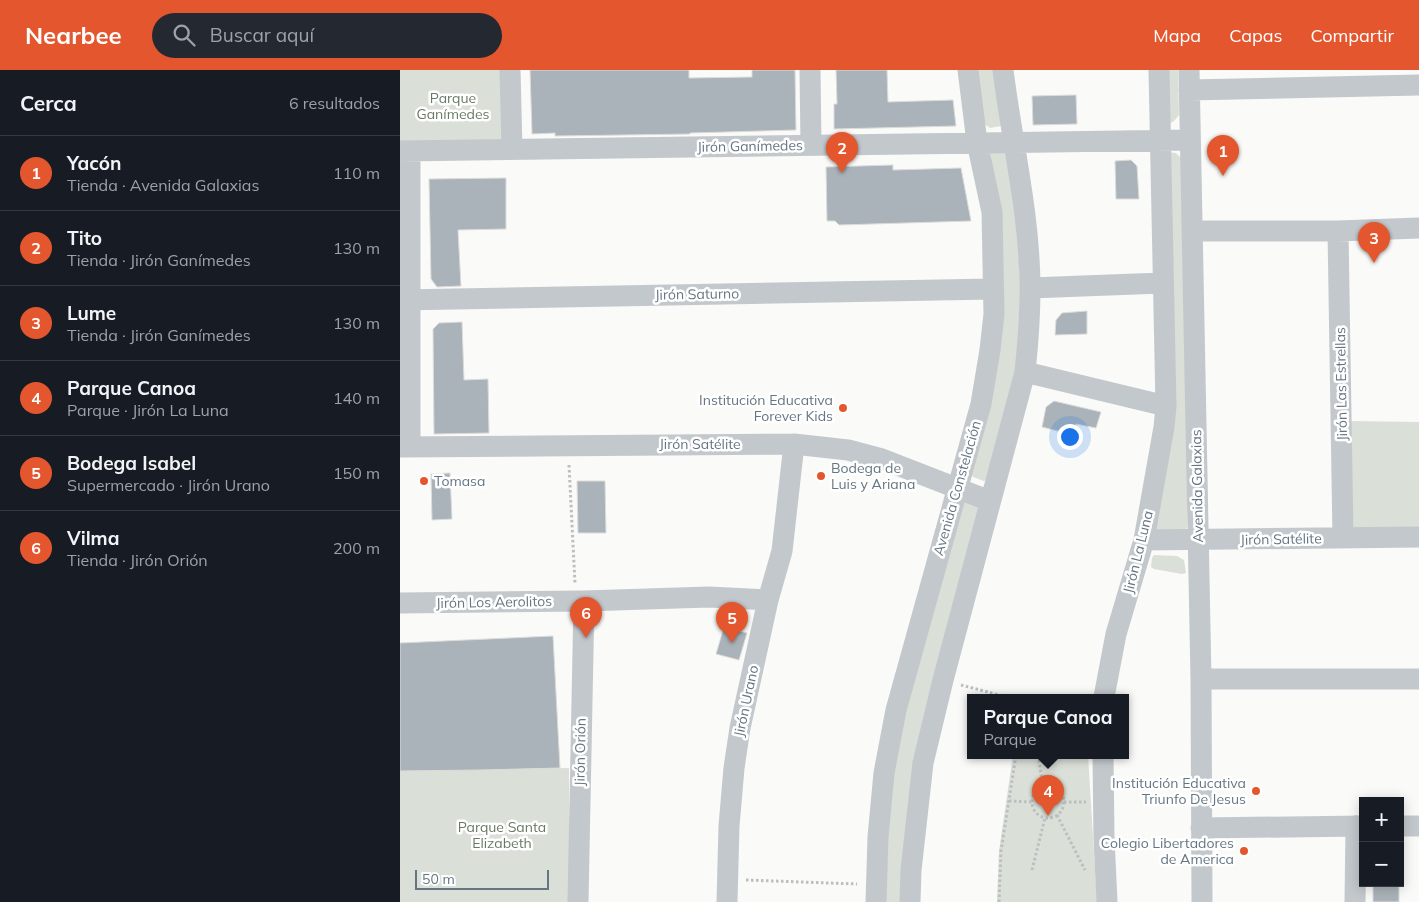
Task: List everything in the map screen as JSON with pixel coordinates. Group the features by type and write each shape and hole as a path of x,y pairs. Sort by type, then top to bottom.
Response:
{"street":[{"path":"510,70 512,150"},
{"path":"810,70 812,145"},
{"name":"Avenida Constelación","path":"877,893 878,837 884,773 896,710 982,395 994,314 992,212 977,142 968,70"},
{"path":"910,902 911,870 924,763 943,680 1025,372 1029,332 1030,288 1025,218 1003,70"},
{"path":"1025,372 1166,406 1159,70"},
{"path":"1189,80 1338,78 1419,85"},
{"name":"Avenida Galaxias","path":"1189,80 1201,679 1202,902"},
{"name":"Jirón Ganímedes","path":"405,151 1190,140"},
{"path":"405,151 405,446"},
{"path":"1192,231 1338,231 1419,228"},
{"name":"Jirón Las Estrellas","path":"1338,231 1343,538"},
{"path":"1030,288 1162,283"},
{"name":"Jirón Saturno","path":"404,300 993,289"},
{"name":"Jirón La Luna","path":"1105,694 1116,634 1144,540 1166,406"},
{"name":"Jirón Satélite","path":"405,446 794,444 848,450 882,459 990,501"},
{"name":"Jirón Urano","path":"727,902 729,826 735,760 742,718 768,600 782,552 794,444"},
{"name":"Jirón Satélite","path":"1144,540 1419,537"},
{"name":"Jirón Los Aerolitos","path":"400,604 709,597 768,600"},
{"name":"Jirón Orión","path":"578,902 584,601"},
{"path":"1201,679 1419,680"},
{"path":"1103,759 1107,902"},
{"path":"1201,828 1359,826 1355,902"},
{"path":"1404,826 1419,826"}],"path":[{"path":"568,444 576,587 584,601"},
{"path":"943,680 996,694"},
{"path":"1000,902 1001,851 1015,759"},
{"path":"1039,759 1043,786"},
{"path":"1043,786 1050,786 1061,792 1064,802 1061,811 1057,815 1044,818 1034,811 1032,802 1034,794 1043,786"},
{"path":"1009,801 1032,802"},
{"path":"1064,802 1086,802"},
{"path":"1057,815 1087,874"},
{"path":"1032,870 1044,818"},
{"path":"728,879 877,893"}],"green space":[{"name":"Parque Ganímedes","path":"400,70 503,70 506,142 400,142"},
{"path":"975,70 997,70 1001,126 990,128 983,123"},
{"path":"1163,70 1178,70 1179,115 1168,124"},
{"path":"1006,150 1018,209 1021,357 992,476 984,481 973,477 970,470 998,210 990,153"},
{"path":"1168,152 1176,153 1181,158 1187,528 1180,535 1155,534"},
{"path":"1349,421 1419,422 1419,531 1349,531"},
{"path":"967,498 982,508 905,902 884,902 887,827 901,713 962,502"},
{"path":"1154,555 1177,556 1184,560 1186,573 1154,569 1151,567"},
{"path":"1012,759 1088,759 1097,902 997,902 999,851"},
{"name":"Parque Santa Elizabeth","path":"569,768 569,902 400,902 400,771"}],"building":[{"path":"530,70 689,70 689,78 752,77 752,70 795,70 796,130 690,134 555,136 555,133 532,134"},
{"path":"836,70 887,70 888,102 953,100 956,126 834,129 834,104 837,104"},
{"path":"1076,95 1077,124 1033,125 1032,96"},
{"path":"1131,160 1137,166 1139,199 1116,199 1115,161"},
{"path":"893,165 893,170 961,168 971,221 839,225 835,221 827,221 826,167"},
{"path":"506,178 506,229 458,230 461,286 437,287 431,279 429,179"},
{"path":"1087,311 1087,334 1055,335 1056,320 1062,313"},
{"path":"462,322 464,380 488,379 489,433 434,434 433,329 439,323"},
{"path":"1054,401 1101,412 1096,428 1076,424 1073,435 1042,427 1046,407"},
{"path":"450,473 452,519 432,520 431,474"},
{"path":"577,481 605,481 606,533 578,533"},
{"path":"724,627 747,633 739,660 716,654"},
{"path":"553,636 560,768 400,771 400,643"},
{"path":"1373,887 1399,887 1399,902 1373,902"}],"place":[{"name":"Tito","path":"842,173"},
{"name":"Yacón","path":"1223,176"},
{"name":"Lume","path":"1374,263"},
{"name":"Institución Educativa Forever Kids","path":"843,408"},
{"name":"Bodega de Luis y Ariana","path":"821,476"},
{"name":"Tomasa","path":"424,481"},
{"name":"Vilma","path":"586,638"},
{"name":"Bodega Isabel","path":"732,643"},
{"name":"Institución Educativa Triunfo De Jesus","path":"1256,791"},
{"name":"Parque Canoa","path":"1048,816"},
{"name":"Colegio Libertadores de America","path":"1244,851"}]}
